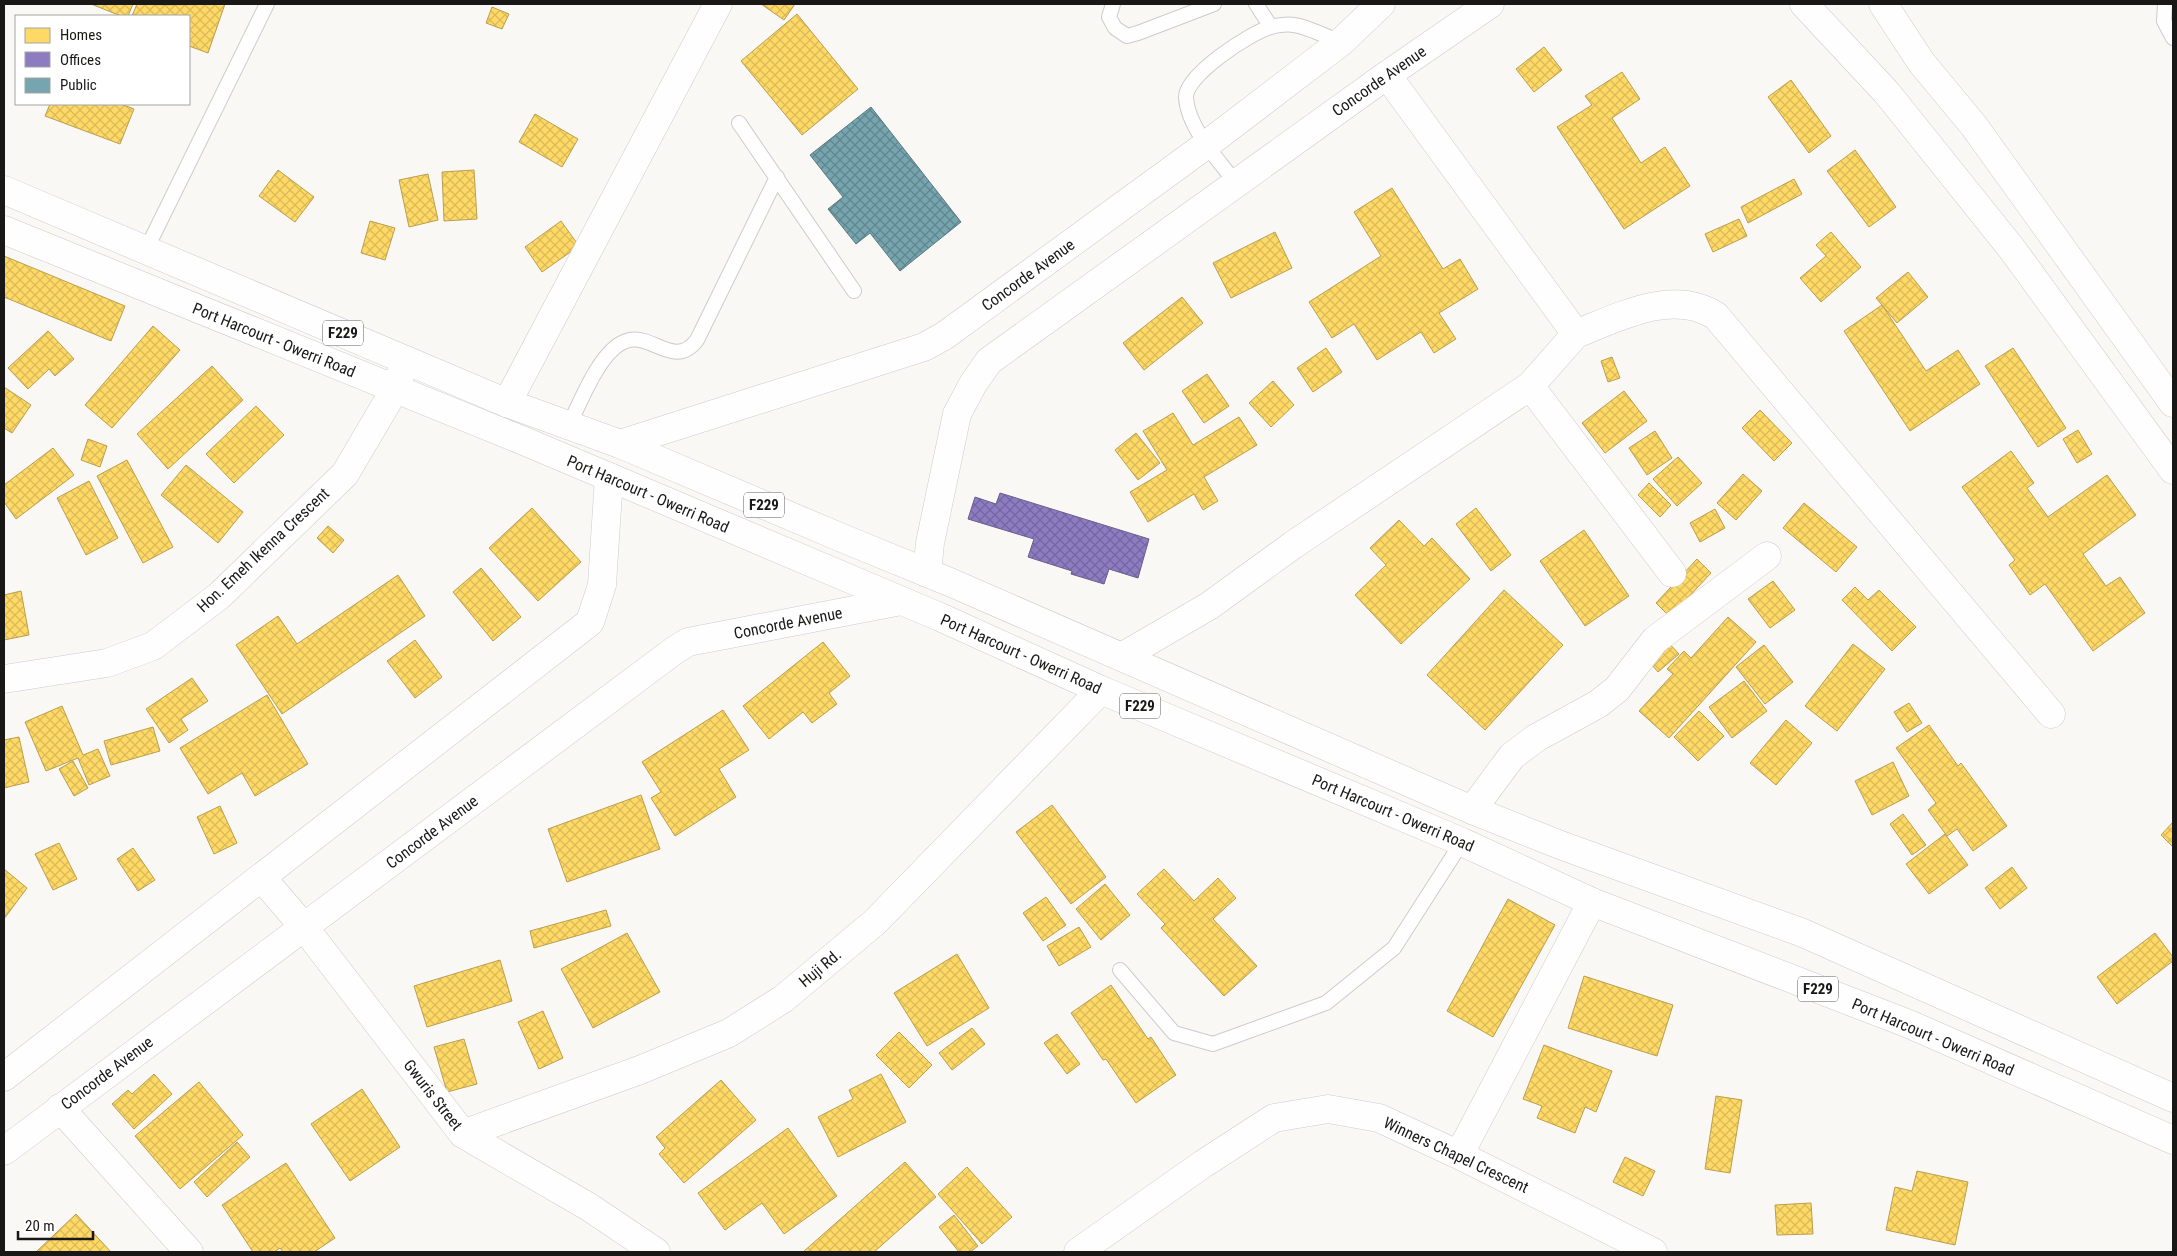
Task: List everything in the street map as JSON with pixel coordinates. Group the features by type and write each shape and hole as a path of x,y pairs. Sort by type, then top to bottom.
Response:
{"street":[{"path":"507,403 718,4"},
{"name":"Concorde Avenue","path":"620,444 924,347 944,336 1206,145 1341,42 1381,4"},
{"name":"Concorde Avenue","path":"927,573 930,543 957,414 973,384 989,361 1387,75 1490,4"},
{"path":"1804,4 1887,94 2012,249 2173,470"},
{"path":"1883,4 1921,62 1974,126 2173,403"},
{"path":"1387,75 1576,334"},
{"name":"Port Harcourt - Owerri Road","path":"4,190 507,403 620,444 927,573 1123,656 1472,810 1563,846 1803,933 2173,1098"},
{"name":"Port Harcourt - Owerri Road","path":"4,230 609,477 900,601 1101,690 1462,842 1592,902 1909,1024 2173,1140"},
{"path":"1123,656 1209,606 1293,545 1530,386 1576,334 1644,308 1670,304 1689,305 1704,308 1716,316 2051,714"},
{"name":"Hon. Emeh Ikenna Crescent","path":"4,679 107,663 152,646 219,596 345,474 394,389 406,360"},
{"path":"1530,386 1672,573"},
{"path":"4,1077 590,622 602,585 609,477"},
{"path":"1472,810 1512,756 1536,738 1598,704 1617,689 1655,640 1767,556"},
{"name":"Concorde Avenue","path":"4,1151 688,642 900,601"},
{"name":"Huji Rd.","path":"463,1134 640,1070 729,1033 783,999 875,922 1101,690 1123,656"},
{"name":"Gwuris Street","path":"262,878 304,927 463,1134 589,1207 656,1252"},
{"path":"1459,1155 1592,902"},
{"path":"1995,1062 2006,1024"},
{"path":"60,1108 189,1252"},
{"name":"Winners Chapel Crescent","path":"1078,1252 1202,1164 1274,1118 1328,1109 1379,1118 1459,1155 1653,1252"}],"lane":[{"path":"146,250 267,4"},
{"path":"1113,4 1109,17 1115,28 1127,36 1214,4"},
{"path":"1256,4 1271,27"},
{"path":"2166,4 2164,21 2173,38"},
{"path":"1236,183 1206,145 1190,114 1185,96 1192,81 1239,43 1271,27 1294,25 1341,42"},
{"path":"738,122 854,291"},
{"path":"569,425 605,356 626,341 643,341 670,351 684,352 691,348 697,340 777,177"},
{"path":"1120,970 1174,1033 1213,1044 1326,1003 1394,948 1462,842"}],"building: Homes":[{"path":"91,4 133,4 128,15 118,15"},
{"path":"137,4 225,4 208,53 190,46 190,15 132,15"},
{"path":"761,4 795,4 784,20"},
{"path":"492,7 509,14 502,29 486,23"},
{"path":"797,14 858,89 802,135 741,61"},
{"path":"1544,47 1562,70 1534,92 1516,69"},
{"path":"1622,72 1640,99 1612,118 1641,163 1665,147 1690,186 1624,229 1557,127 1592,105 1585,96"},
{"path":"1791,80 1831,136 1809,153 1768,97"},
{"path":"50,105 124,105 134,109 120,144 45,116"},
{"path":"535,114 578,139 562,167 519,142"},
{"path":"1855,150 1896,207 1869,227 1827,171"},
{"path":"278,170 314,197 295,222 259,196"},
{"path":"474,170 477,219 444,221 442,172"},
{"path":"428,174 438,220 409,227 399,180"},
{"path":"1794,179 1802,194 1748,223 1741,207"},
{"path":"1392,188 1443,269 1460,259 1478,289 1439,313 1456,339 1434,353 1421,332 1377,360 1354,324 1332,338 1309,302 1381,256 1354,212"},
{"path":"1739,219 1747,236 1713,252 1705,234"},
{"path":"370,221 395,228 385,260 361,253"},
{"path":"561,221 579,246 542,272 525,247"},
{"path":"1275,232 1292,268 1231,298 1213,263"},
{"path":"1831,232 1861,267 1821,302 1800,278 1826,256 1816,245"},
{"path":"4,256 125,306 111,341 4,297"},
{"path":"1908,272 1928,297 1897,323 1876,298"},
{"path":"1182,297 1203,323 1144,370 1123,343"},
{"path":"1882,305 1926,371 1958,350 1980,384 1910,431 1844,331"},
{"path":"153,326 180,350 112,428 85,405"},
{"path":"48,331 74,359 55,376 49,369 28,389 8,368"},
{"path":"1326,348 1342,372 1313,392 1297,368"},
{"path":"2013,348 2066,428 2038,447 1985,366"},
{"path":"1612,357 1620,378 1608,382 1601,361"},
{"path":"212,366 243,400 168,469 137,434"},
{"path":"1207,374 1229,406 1204,423 1182,391"},
{"path":"1273,381 1294,405 1271,427 1249,403"},
{"path":"4,387 31,405 12,433 4,428"},
{"path":"1624,391 1647,421 1605,453 1582,423"},
{"path":"256,406 284,435 234,483 206,454"},
{"path":"1760,410 1792,443 1774,461 1742,428"},
{"path":"1173,413 1193,445 1239,417 1257,445 1204,477 1218,501 1203,510 1194,494 1148,522 1130,492 1167,470 1143,431"},
{"path":"2078,430 2092,454 2077,463 2063,439"},
{"path":"1655,431 1672,458 1647,475 1629,448"},
{"path":"1136,433 1160,463 1138,480 1115,450"},
{"path":"88,439 107,446 100,467 81,460"},
{"path":"53,448 74,475 16,519 4,502 4,485"},
{"path":"2011,451 2034,483 2027,488 2048,517 2107,475 2136,515 2083,554 2106,586 2120,577 2145,613 2093,651 2045,584 2030,595 2009,565 2015,560 1962,487"},
{"path":"1678,457 1702,483 1677,506 1653,479"},
{"path":"127,460 173,547 143,563 97,476"},
{"path":"186,465 243,512 218,543 161,495"},
{"path":"1743,474 1762,491 1736,520 1717,503"},
{"path":"89,481 118,538 86,555 57,498"},
{"path":"1649,483 1671,505 1660,517 1638,495"},
{"path":"1804,503 1857,547 1836,572 1783,528"},
{"path":"532,508 581,562 538,601 489,548"},
{"path":"1476,508 1511,555 1491,571 1456,524"},
{"path":"1715,509 1725,528 1700,542 1690,523"},
{"path":"1399,520 1424,546 1432,538 1470,579 1401,644 1355,595 1386,565 1370,548"},
{"path":"328,526 344,540 333,553 317,538"},
{"path":"1584,530 1629,596 1585,626 1540,561"},
{"path":"1697,559 1711,573 1670,617 1656,603"},
{"path":"481,568 521,617 493,641 453,592"},
{"path":"398,575 425,616 282,714 236,645 278,616 297,644"},
{"path":"1773,581 1795,610 1770,628 1748,599"},
{"path":"1855,587 1868,600 1879,590 1916,627 1892,651 1842,600"},
{"path":"1504,590 1563,645 1485,730 1427,675"},
{"path":"21,591 29,635 4,640 4,595"},
{"path":"1728,617 1756,642 1669,738 1639,711 1673,674 1667,669 1684,651 1691,658"},
{"path":"1664,638 1679,654 1658,672 1644,656"},
{"path":"415,640 442,677 415,698 387,661"},
{"path":"823,642 850,676 829,693 837,704 812,723 803,712 769,739 743,706"},
{"path":"1853,644 1885,669 1837,731 1805,706"},
{"path":"1764,645 1793,682 1765,704 1736,667"},
{"path":"192,678 208,701 181,719 188,730 169,743 146,709"},
{"path":"1744,681 1767,711 1732,738 1709,707"},
{"path":"267,695 308,764 255,796 242,773 208,794 180,748"},
{"path":"1909,703 1922,723 1907,732 1894,712"},
{"path":"62,706 83,755 98,749 110,776 89,785 78,758 46,771 25,722"},
{"path":"723,710 749,750 719,769 736,797 675,836 651,798 661,792 642,762"},
{"path":"1699,711 1724,736 1698,761 1674,737"},
{"path":"1786,720 1812,743 1776,785 1750,763"},
{"path":"1929,725 1958,766 1961,763 2007,826 1973,851 1957,829 1947,836 1928,810 1936,803 1896,748"},
{"path":"153,727 160,751 111,765 104,741"},
{"path":"19,737 29,782 4,788 4,740"},
{"path":"73,761 88,788 74,796 59,769"},
{"path":"1893,762 1909,796 1872,815 1855,781"},
{"path":"641,795 660,849 567,882 548,829"},
{"path":"1052,805 1106,877 1071,904 1016,832"},
{"path":"220,806 237,843 214,854 197,817"},
{"path":"1903,814 1926,845 1912,855 1890,824"},
{"path":"2173,822 2173,847 2161,835"},
{"path":"1945,834 1968,865 1929,894 1906,864"},
{"path":"59,843 77,879 53,890 35,854"},
{"path":"133,848 155,880 138,891 117,859"},
{"path":"2012,867 2027,888 2000,909 1985,888"},
{"path":"4,869 27,888 4,919"},
{"path":"1164,869 1194,901 1218,878 1236,898 1213,919 1257,966 1224,996 1161,928 1165,924 1137,894"},
{"path":"1105,884 1130,915 1101,940 1076,909"},
{"path":"1046,897 1066,925 1043,941 1023,913"},
{"path":"1508,899 1555,925 1493,1037 1447,1011"},
{"path":"606,910 611,926 534,948 530,931"},
{"path":"1079,927 1091,947 1059,966 1047,946"},
{"path":"627,933 660,992 593,1028 561,969"},
{"path":"2155,933 2173,957 2173,961 2117,1004 2097,977"},
{"path":"957,954 989,1008 927,1046 894,993"},
{"path":"500,960 512,1001 427,1027 414,986"},
{"path":"1584,976 1673,1005 1657,1056 1568,1028"},
{"path":"1111,985 1148,1039 1151,1037 1176,1075 1136,1103 1106,1059 1103,1060 1071,1013"},
{"path":"543,1011 563,1058 539,1069 518,1022"},
{"path":"972,1028 985,1044 952,1070 939,1053"},
{"path":"899,1032 932,1065 909,1088 876,1055"},
{"path":"1057,1034 1080,1064 1067,1074 1044,1043"},
{"path":"464,1039 477,1084 447,1092 434,1047"},
{"path":"1544,1045 1612,1071 1596,1112 1585,1107 1575,1133 1537,1118 1542,1106 1523,1099"},
{"path":"154,1074 172,1094 134,1129 112,1104 128,1090 132,1094"},
{"path":"881,1074 906,1122 838,1157 818,1117 853,1099 849,1090"},
{"path":"721,1080 756,1120 684,1183 659,1154 665,1148 656,1137"},
{"path":"199,1082 243,1135 180,1189 135,1136"},
{"path":"362,1089 400,1147 350,1181 311,1124"},
{"path":"1716,1096 1742,1100 1730,1173 1705,1169"},
{"path":"788,1128 837,1196 784,1234 762,1203 725,1230 698,1193"},
{"path":"237,1142 250,1157 207,1197 194,1182"},
{"path":"1625,1157 1655,1171 1643,1196 1613,1182"},
{"path":"905,1162 936,1197 874,1252 803,1252"},
{"path":"286,1163 335,1238 314,1252 283,1252 280,1248 274,1252 253,1252 222,1205"},
{"path":"967,1167 1012,1217 982,1244 938,1194"},
{"path":"1917,1171 1968,1182 1955,1245 1886,1230 1895,1187 1912,1191"},
{"path":"1811,1203 1813,1234 1777,1235 1775,1205"},
{"path":"76,1214 111,1252 36,1252"},
{"path":"954,1215 978,1246 970,1252 959,1252 939,1227"}],"building: Offices":[{"path":"1000,493 1149,539 1138,578 1109,569 1104,584 1071,574 1072,571 1028,557 1034,539 968,519 975,497 996,504"}],"building: Public":[{"path":"871,107 961,222 900,271 870,233 856,244 828,209 843,197 810,155"}]}
